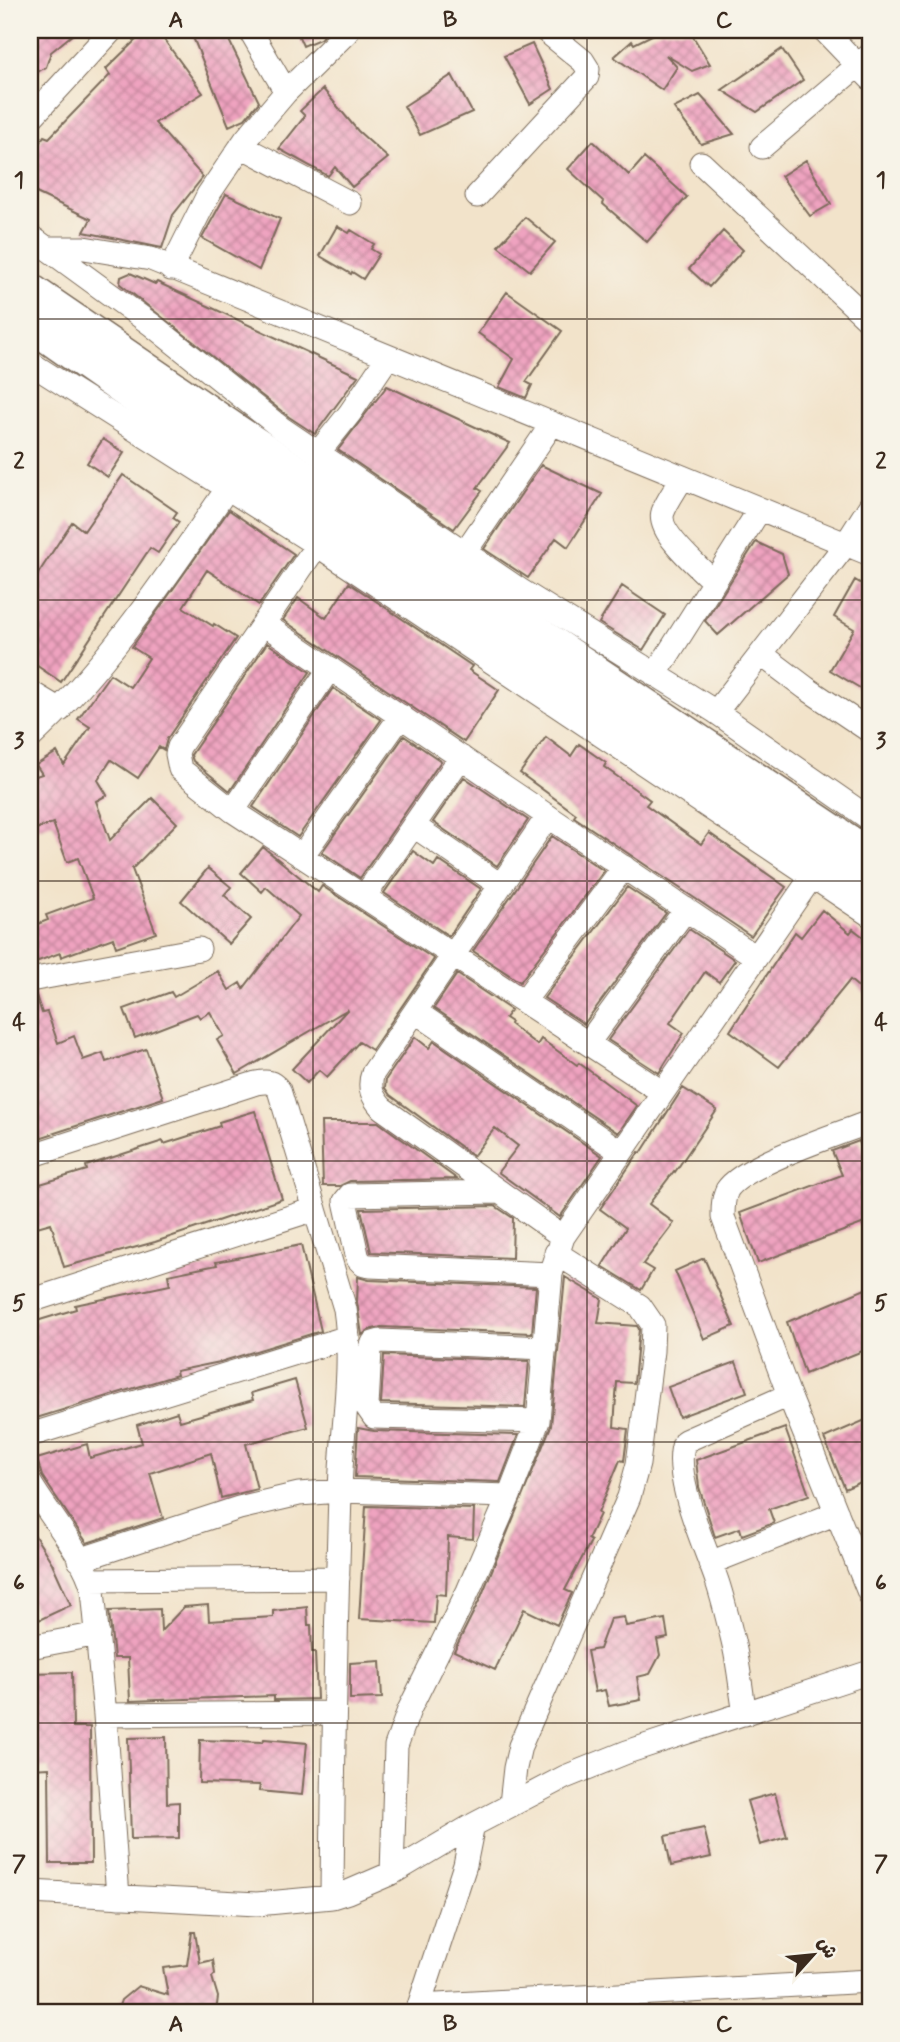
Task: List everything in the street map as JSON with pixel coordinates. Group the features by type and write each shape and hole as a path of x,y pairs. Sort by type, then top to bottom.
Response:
{"highway":[{"path":"30,290 247,439 870,856"},
{"path":"30,324 509,661 642,739 870,890"}],"street":[{"path":"30,119 112,30"},
{"path":"250,30 286,92"},
{"path":"477,196 587,78 589,69 583,61 545,30"},
{"path":"762,147 866,67 824,30"},
{"path":"171,269 208,195 241,146 286,92 347,32"},
{"path":"241,146 350,203"},
{"path":"701,163 870,321"},
{"path":"38,242 151,259 870,554"},
{"path":"38,242 152,325 281,428 520,590 716,712 870,819"},
{"path":"318,453 350,413 387,357"},
{"path":"30,363 317,545 416,598"},
{"path":"465,552 552,424"},
{"path":"682,478 662,514 663,523 669,536 714,582"},
{"path":"30,738 90,677 153,595 227,489"},
{"path":"716,712 846,544 870,506"},
{"path":"654,675 760,509"},
{"path":"317,545 184,740 177,754 180,769 233,811 662,1092"},
{"path":"264,624 756,957"},
{"path":"761,654 870,731"},
{"path":"509,661 870,915"},
{"path":"233,811 330,668"},
{"path":"30,692 60,710"},
{"path":"302,856 401,716"},
{"path":"364,897 461,757"},
{"path":"512,1804 514,1768 520,1746 612,1539 635,1479 653,1325 640,1306 557,1255 498,1192 382,1108 374,1099 370,1081 548,816"},
{"path":"414,826 500,885"},
{"path":"524,1001 624,867"},
{"path":"392,1873 396,1746 402,1727 468,1591 538,1421 557,1255 621,1152 813,876"},
{"path":"587,1043 686,909"},
{"path":"30,980 199,949"},
{"path":"415,1012 621,1152"},
{"path":"30,1156 265,1081 273,1083 279,1090 345,1309 348,1338 333,1713 332,1897"},
{"path":"870,1122 747,1172 728,1188 723,1202 723,1217 789,1395 870,1595"},
{"path":"498,1192 350,1195 345,1201 358,1259 364,1265 370,1266 557,1255"},
{"path":"30,1301 315,1209"},
{"path":"30,1435 348,1338"},
{"path":"538,1421 374,1417 367,1407 370,1351 373,1343 380,1341 545,1348"},
{"path":"745,1714 734,1646 688,1499 680,1461 681,1449 685,1441 789,1395"},
{"path":"30,1483 85,1570 98,1634 118,1897"},
{"path":"85,1570 266,1501 299,1494 340,1491 509,1496"},
{"path":"710,1563 837,1513"},
{"path":"85,1570 338,1578"},
{"path":"30,1647 98,1634"},
{"path":"30,1892 257,1904 332,1897 392,1873 473,1825 565,1777 627,1752 870,1672"},
{"path":"105,1715 333,1713"},
{"path":"473,1825 465,1865 418,2009 870,1981"}],"building":[{"path":"30,30 78,30 51,52 46,67 30,76"},
{"path":"146,30 157,30 203,93 155,123 203,177 173,215 162,248 84,232 91,219 30,190 30,157 44,136 49,138 110,75 106,69"},
{"path":"190,30 224,30 259,102 245,119 229,126"},
{"path":"296,30 329,30 320,39 303,46"},
{"path":"662,30 689,30 710,64 692,71 666,55 677,67 662,90 614,57 632,41 634,44"},
{"path":"532,44 553,89 530,104 504,56"},
{"path":"782,49 803,80 757,112 722,90"},
{"path":"452,75 472,112 420,135 404,106"},
{"path":"323,89 358,131 388,158 352,187 335,167 328,176 279,149 305,116 300,111"},
{"path":"700,95 734,134 701,144 674,108"},
{"path":"593,141 629,175 644,158 687,197 647,242 568,169"},
{"path":"806,160 831,204 810,216 781,176"},
{"path":"226,194 280,219 259,270 202,238"},
{"path":"525,217 555,242 530,271 498,246"},
{"path":"337,226 349,233 351,230 374,244 371,249 379,254 363,279 320,256"},
{"path":"723,231 743,250 709,287 689,269"},
{"path":"130,273 155,284 157,282 358,376 315,434 289,417 120,284 121,277"},
{"path":"507,292 562,331 526,382 532,385 526,398 499,387 514,359 478,333"},
{"path":"387,386 510,443 477,488 482,491 454,529 338,450"},
{"path":"103,439 124,453 108,477 87,463"},
{"path":"541,465 602,494 568,547 556,538 528,578 484,549"},
{"path":"123,475 177,512 173,518 179,522 158,553 150,548 61,682 30,661 30,586 72,522 84,531"},
{"path":"229,510 294,554 259,605 207,570 183,607 236,638 167,739 164,750 159,747 138,778 111,760 98,780 107,795 96,801 110,840 152,798 177,823 132,869 156,933 116,947 113,938 61,957 60,953 30,964 30,927 48,920 46,915 93,898 78,858 67,862 53,823 30,831 30,778 42,774 36,765 57,752 64,765 90,727 78,719 110,674 130,687 149,658 132,647"},
{"path":"756,542 782,554 788,574 718,635 705,621"},
{"path":"855,580 870,589 870,694 830,670 854,629 834,617"},
{"path":"349,583 472,666 469,670 499,690 464,742 283,620 298,598 326,618"},
{"path":"622,586 665,615 643,650 599,623"},
{"path":"267,643 310,672 230,791 193,761 191,755"},
{"path":"333,688 381,720 298,837 253,807"},
{"path":"404,736 441,761 360,878 322,852"},
{"path":"546,737 571,756 579,744 606,763 604,767 650,800 646,805 701,844 709,833 786,887 751,936 574,817 576,814 520,773"},
{"path":"464,777 528,820 497,866 433,822"},
{"path":"552,836 604,871 520,982 473,951"},
{"path":"263,847 318,892 322,886 434,959 372,1050 359,1042 327,1077 319,1070 307,1083 292,1069 348,1009 237,1074 217,1040 224,1036 210,1012 200,1018 197,1014 135,1038 124,1009 171,992 174,997 218,971 229,990 240,983 243,989 299,916 266,887 262,892 241,873"},
{"path":"413,851 434,866 438,860 481,889 449,936 384,893"},
{"path":"208,868 231,887 224,895 251,919 229,944 181,901"},
{"path":"627,887 666,913 584,1024 544,998"},
{"path":"822,910 850,933 853,929 870,942 870,997 850,980 779,1067 730,1031 795,932 801,937"},
{"path":"689,929 735,960 719,982 705,972 670,1023 684,1033 659,1073 608,1040"},
{"path":"457,974 511,1010 505,1018 537,1045 541,1039 637,1106 618,1133 434,1008"},
{"path":"35,993 42,1013 47,1012 58,1043 74,1036 83,1060 103,1053 106,1062 146,1049 163,1098 30,1141 30,994"},
{"path":"415,1037 429,1048 434,1041 602,1156 560,1217 498,1172 518,1146 495,1128 473,1156 390,1095 385,1088 386,1079"},
{"path":"683,1088 717,1110 675,1172 649,1204 674,1223 643,1264 653,1270 641,1290 602,1266 626,1228 600,1209 639,1152 641,1153"},
{"path":"255,1111 282,1199 155,1242 64,1267 51,1223 30,1229 30,1187 87,1170 86,1166 163,1141 164,1144 220,1126 219,1122"},
{"path":"321,1122 378,1122 457,1179 350,1181 340,1186 323,1186"},
{"path":"859,1141 870,1167 870,1221 758,1263 740,1213 842,1175 832,1151"},
{"path":"495,1206 513,1218 512,1258 371,1252 361,1209"},
{"path":"301,1245 321,1331 220,1362 176,1371 177,1375 30,1420 30,1323 76,1309 75,1305 170,1285 168,1275 217,1265 216,1262"},
{"path":"704,1258 734,1326 704,1339 675,1271"},
{"path":"358,1277 369,1280 536,1287 532,1333 381,1327 362,1335 357,1302"},
{"path":"565,1277 602,1299 598,1323 637,1326 639,1329 634,1383 617,1382 614,1427 628,1429 624,1461 620,1460 588,1539 591,1541 565,1590 572,1593 557,1625 524,1609 495,1670 454,1651 481,1597 551,1426"},
{"path":"870,1287 870,1348 805,1374 787,1322"},
{"path":"384,1355 529,1361 525,1407 381,1403"},
{"path":"736,1362 747,1392 679,1417 668,1387"},
{"path":"295,1380 308,1427 246,1444 257,1489 221,1498 211,1453 150,1473 163,1518 87,1543 42,1476 37,1459 87,1444 90,1458 142,1443 137,1425 177,1412 180,1421 253,1400 251,1393"},
{"path":"870,1418 870,1478 845,1489 824,1438"},
{"path":"358,1428 374,1431 518,1435 500,1482 355,1477"},
{"path":"785,1428 809,1495 769,1509 774,1523 742,1535 740,1528 715,1537 699,1487 696,1460"},
{"path":"366,1506 474,1509 473,1539 448,1537 446,1595 436,1594 434,1623 359,1619"},
{"path":"30,1528 52,1563 71,1605 39,1620 30,1601"},
{"path":"208,1605 209,1621 273,1617 273,1611 307,1607 312,1652 315,1652 317,1699 274,1700 274,1696 130,1701 128,1658 114,1658 109,1611 160,1609 161,1631 184,1607"},
{"path":"624,1617 626,1626 665,1619 668,1638 657,1640 660,1655 650,1674 637,1677 641,1700 609,1706 605,1690 595,1692 587,1651 599,1649 610,1619"},
{"path":"380,1661 382,1698 350,1699 350,1663"},
{"path":"72,1672 73,1727 90,1727 91,1863 50,1863 49,1768 30,1769 30,1673"},
{"path":"166,1737 167,1803 179,1802 179,1838 131,1839 128,1738"},
{"path":"264,1739 307,1743 302,1795 259,1791 260,1785 199,1783 200,1740 263,1742"},
{"path":"775,1793 787,1837 760,1845 747,1801"},
{"path":"704,1828 711,1857 671,1866 665,1836"},
{"path":"192,1932 195,1932 200,1963 213,1960 215,1974 212,1977 218,1997 216,2012 117,2012 121,2000 138,1986 168,1995 163,1968 187,1965"}]}
